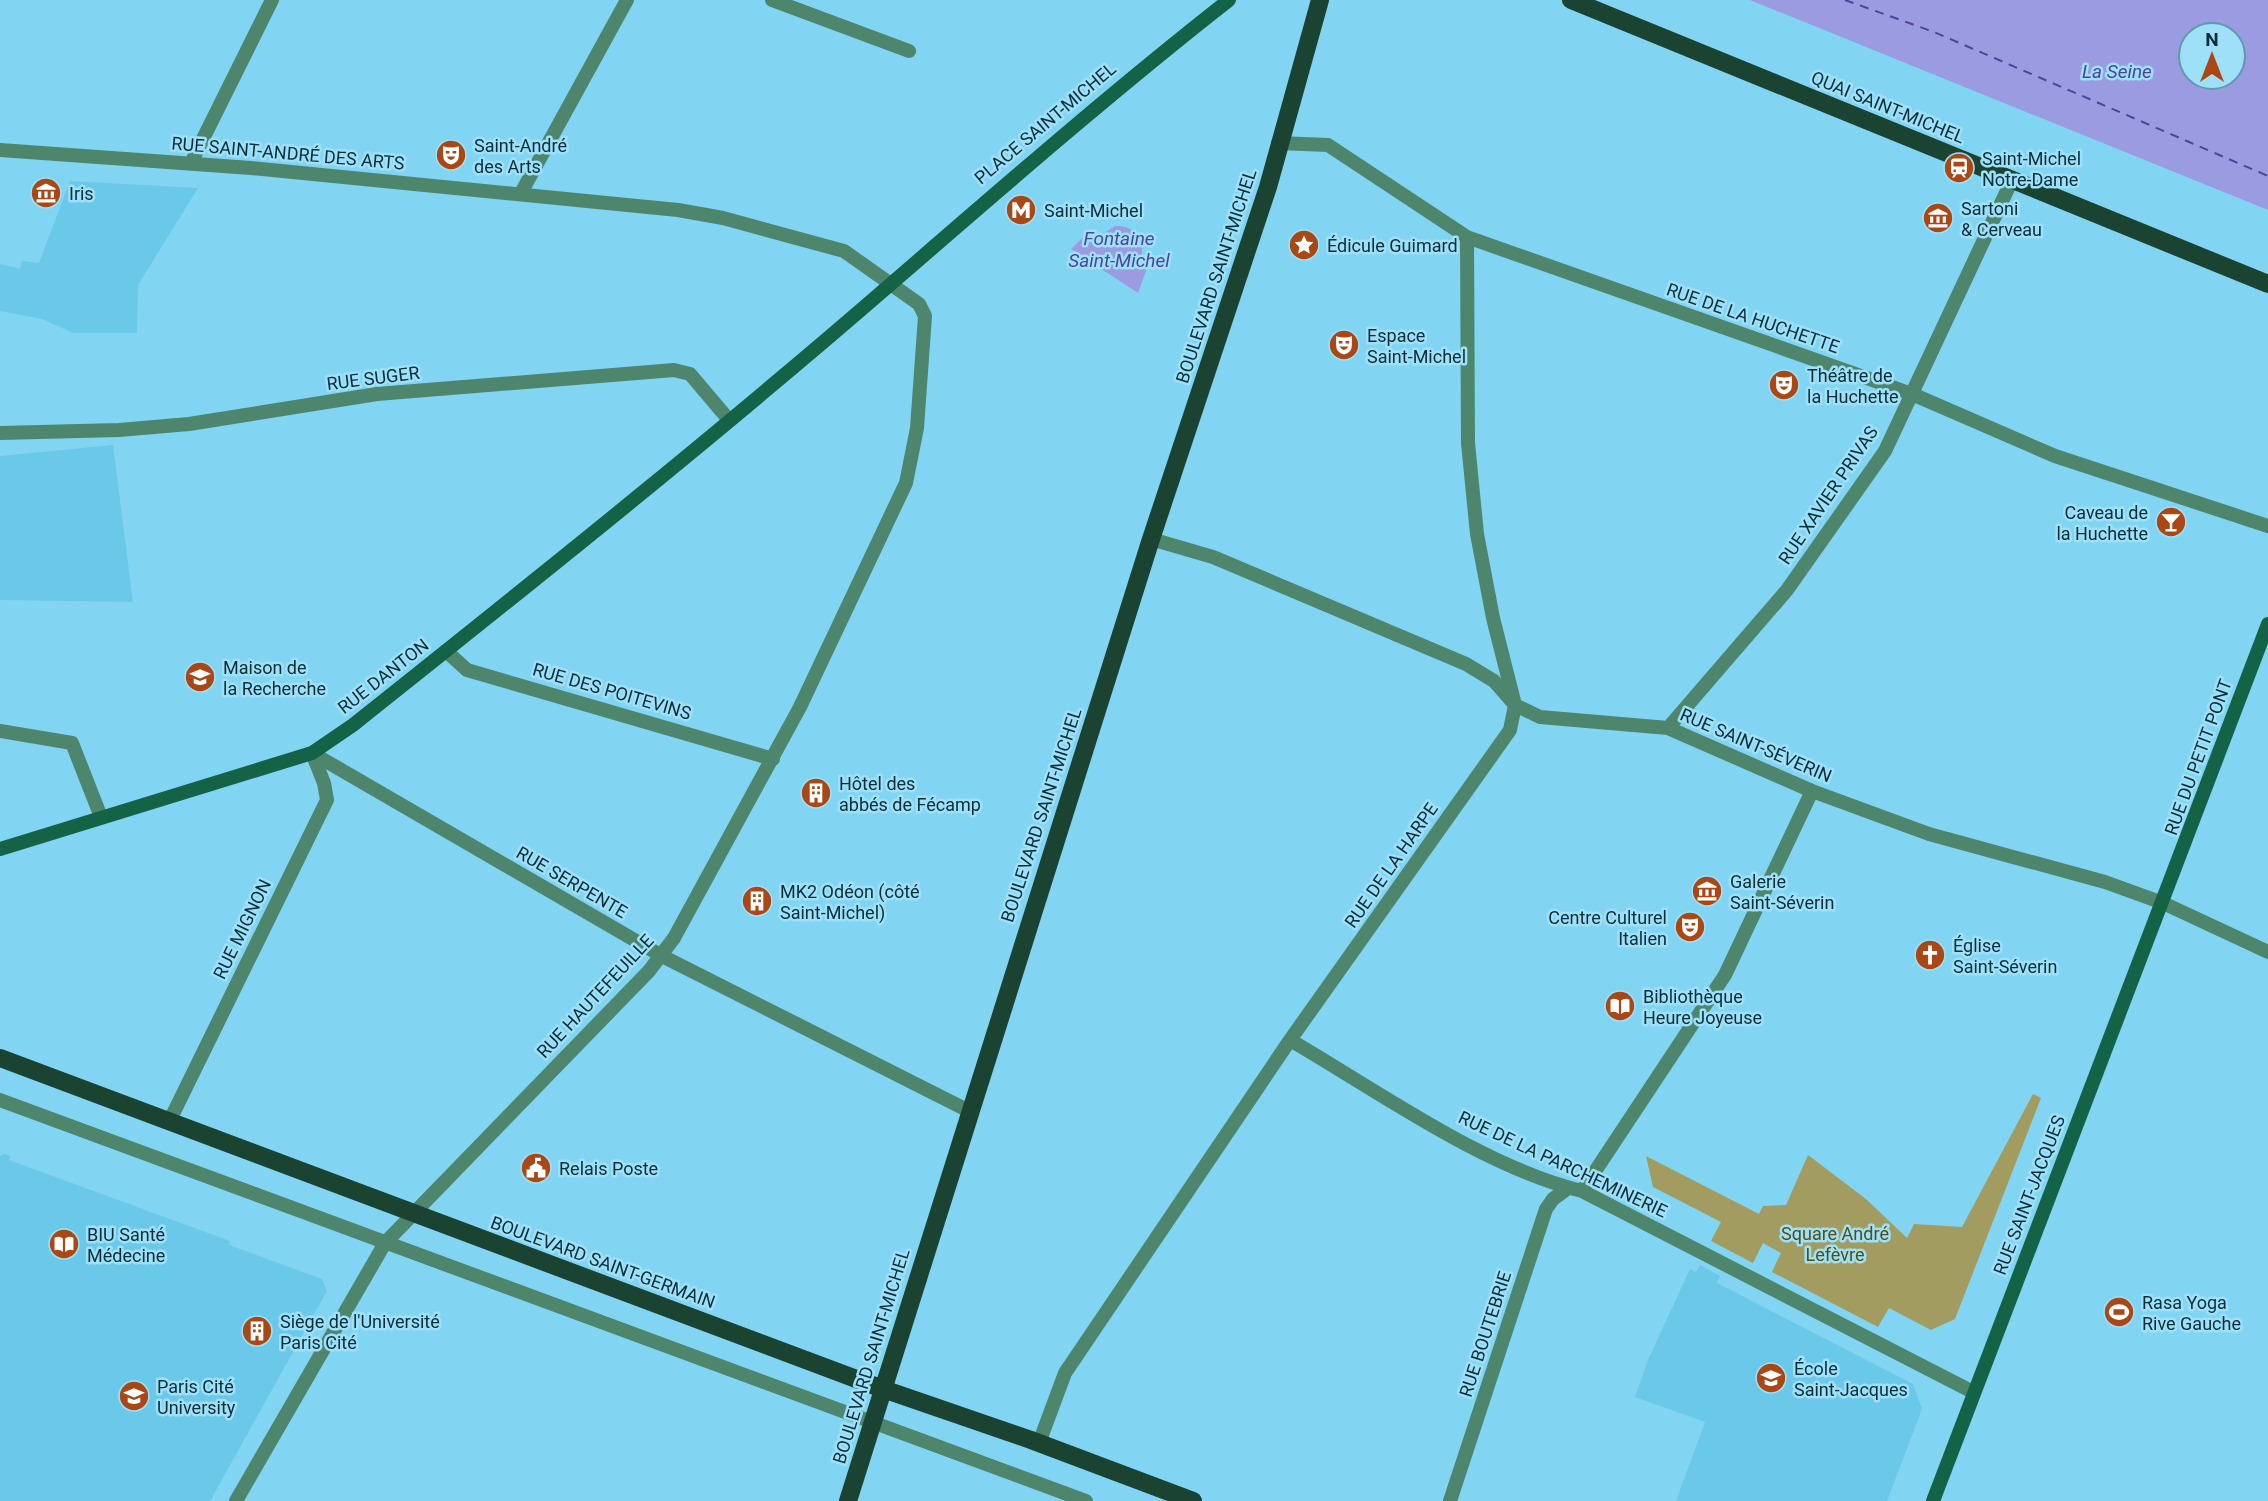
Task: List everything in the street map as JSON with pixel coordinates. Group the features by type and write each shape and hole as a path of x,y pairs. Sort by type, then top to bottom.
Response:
{"main road":[{"path":"1278,144 1320,0"},
{"name":"QUAI SAINT-MICHEL","path":"1571,0 2268,284"},
{"name":"BOULEVARD SAINT-MICHEL","path":"848,1501 968,1111 1151,539 1227,317 1268,187 1278,144"},
{"name":"BOULEVARD SAINT-GERMAIN","path":"0,1058 883,1389 1039,1443 1193,1501"}],"street":[{"path":"191,163 272,0"},
{"path":"521,193 627,0"},
{"path":"772,0 909,51"},
{"name":"PLACE SAINT-MICHEL","path":"729,420 892,283 1037,155 1229,0"},
{"name":"RUE DE LA HUCHETTE","path":"1278,144 1328,145 1467,237 1912,394 2055,456 2268,526"},
{"name":"RUE SAINT-ANDRÉ DES ARTS","path":"0,150 191,163 678,210 723,218 845,251 919,304 925,316 917,428"},
{"name":"RUE XAVIER PRIVAS","path":"1668,728 1787,590 1885,451 2012,180"},
{"path":"1467,237 1468,443 1477,534 1493,618 1515,705"},
{"name":"RUE SUGER","path":"0,433 119,430 189,424 377,394 674,370 690,374 729,420"},
{"name":"RUE DANTON","path":"0,849 312,753 353,725 446,651 729,420"},
{"name":"RUE HAUTEFEUILLE","path":"236,1501 385,1243 662,956 674,938 773,758 906,482 917,428"},
{"name":"RUE SAINT-SÉVERIN","path":"1151,539 1207,555 1466,664 1494,681 1515,705 1540,717 1668,728 1812,791 1930,834 2105,882 2163,903 2268,952"},
{"name":"RUE DU PETIT PONT","path":"2163,903 2268,624"},
{"name":"RUE DES POITEVINS","path":"446,651 467,670 773,758"},
{"name":"RUE DE LA HARPE","path":"1039,1443 1065,1373 1290,1040 1510,730 1515,705"},
{"path":"0,732 72,743 101,817"},
{"name":"RUE SERPENTE","path":"312,753 662,956 968,1111"},
{"name":"RUE MIGNON","path":"170,1120 327,800 324,783 312,753"},
{"name":"RUE BOUTEBRIE","path":"1450,1501 1546,1209 1553,1199 1575,1189 1726,975 1812,791"},
{"name":"RUE SAINT-JACQUES","path":"1934,1501 1973,1392 2163,903"},
{"name":"RUE DE LA PARCHEMINERIE","path":"1290,1040 1475,1147 1575,1189 1973,1392"},
{"path":"0,1101 1086,1501"}],"shaded area":[{"path":"70,181 198,188 138,285 137,333 73,333 42,319 0,311 0,264 20,269 22,261 39,263"},
{"path":"113,445 133,602 0,600 0,456"},
{"name":"Paris Cité University","path":"0,1156 10,1156 9,1160 230,1241 229,1245 322,1279 327,1291 210,1501 0,1501"},
{"name":"École Saint-Jacques","path":"1700,1265 1720,1276 1717,1283 1913,1384 1922,1409 1887,1501 1676,1501 1705,1422 1635,1397 1648,1360 1690,1269 1696,1272"}],"green space":[{"name":"Square André Lefèvre","path":"2033,1094 2041,1098 1955,1319 1931,1330 1889,1308 1878,1327 1772,1272 1781,1253 1763,1243 1753,1263 1711,1241 1721,1222 1653,1187 1646,1156 1759,1214 1763,1206 1786,1205 1808,1155 1866,1199 1907,1238 1914,1224 1962,1227"}],"water":[{"name":"La Seine","path":"1750,0 2268,0 2268,210"},
{"name":"Fontaine Saint-Michel","path":"1115,226 1123,226 1135,232 1141,242 1139,263 1147,268 1138,293 1071,249 1091,230 1100,236"}],"ferry route":[{"path":"1845,0 1934,32 2268,176"}],"place":[{"name":"Saint-André des Arts","path":"451,155"},
{"name":"Saint-Michel Notre-Dame","path":"1959,168"},
{"name":"Iris","path":"46,193"},
{"name":"Saint-Michel","path":"1021,210"},
{"name":"Sartoni & Cerveau","path":"1938,218"},
{"name":"Édicule Guimard","path":"1304,245"},
{"name":"Espace Saint-Michel","path":"1344,345"},
{"name":"Théâtre de la Huchette","path":"1784,385"},
{"name":"Caveau de la Huchette","path":"2171,522"},
{"name":"Maison de la Recherche","path":"200,677"},
{"name":"Hôtel des abbés de Fécamp","path":"816,793"},
{"name":"Galerie Saint-Séverin","path":"1707,891"},
{"name":"MK2 Odéon (côté Saint-Michel)","path":"757,901"},
{"name":"Centre Culturel Italien","path":"1690,927"},
{"name":"Église Saint-Séverin","path":"1930,955"},
{"name":"Bibliothèque Heure Joyeuse","path":"1620,1006"},
{"name":"Relais Poste","path":"536,1168"},
{"name":"BIU Santé Médecine","path":"64,1244"},
{"name":"Rasa Yoga Rive Gauche","path":"2119,1312"},
{"name":"Siège de l'Université Paris Cité","path":"257,1331"},
{"name":"École Saint-Jacques","path":"1771,1378"},
{"name":"Paris Cité University","path":"134,1396"}]}
